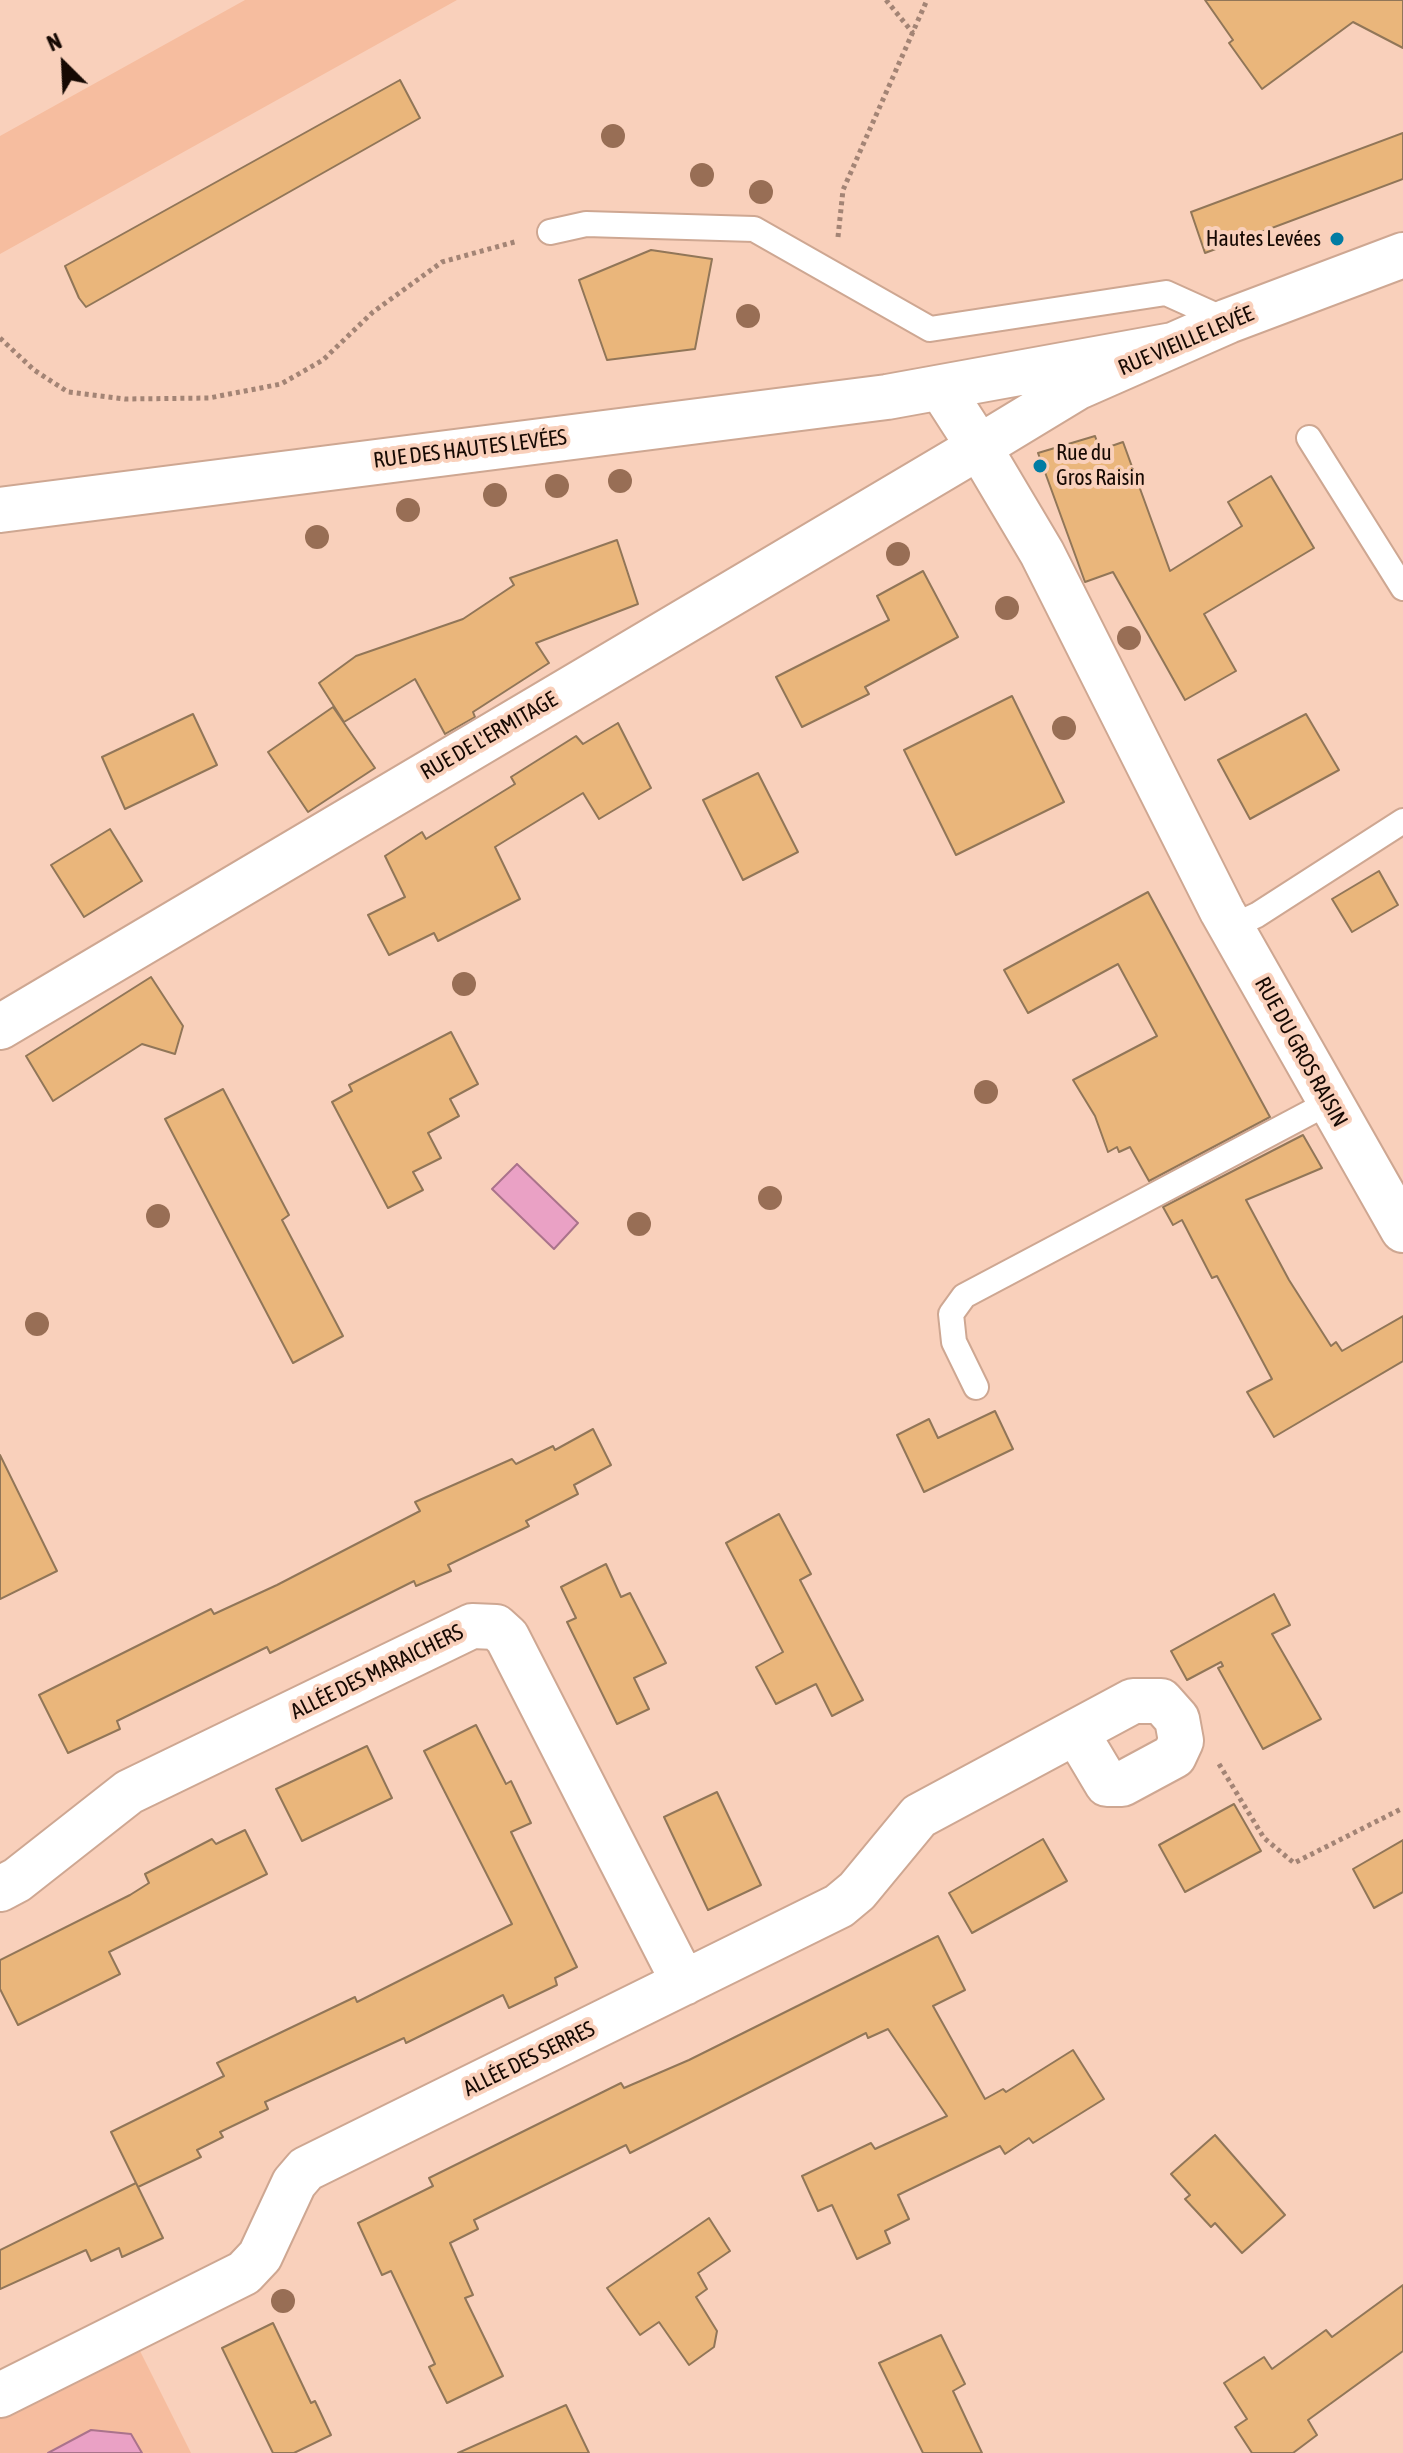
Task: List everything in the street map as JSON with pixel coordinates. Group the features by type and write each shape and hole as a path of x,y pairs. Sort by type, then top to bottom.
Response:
{"street":[{"name":"RUE VIEILLE LEVÉE","path":"979,447 1078,387 1228,321 1403,255"},
{"name":"RUE DES HAUTES LEVÉES","path":"0,510 941,388 1173,345"},
{"path":"941,388 979,447"},
{"name":"RUE DU GROS RAISIN","path":"979,447 1042,553 1231,927 1328,1103 1403,1230"},
{"name":"RUE DE L'ERMITAGE","path":"0,1027 979,447"},
{"name":"ALLÉE DES MARAICHERS","path":"0,1889 17,1880 129,1792 472,1626 496,1627 507,1637 684,1983"},
{"name":"ALLÉE DES SERRES","path":"0,2395 244,2273 260,2256 294,2183 306,2169 839,1906 857,1891 919,1816 1133,1701 1161,1701 1177,1719 1181,1741"},
{"path":"1076,1732 1107,1784 1122,1784 1174,1756 1181,1741"}],"lane":[{"path":"550,232 586,224 754,229 930,329 1166,293 1228,321"},
{"path":"1309,438 1403,588"},
{"path":"1231,927 1257,915 1403,821"},
{"path":"976,1387 954,1342 951,1314 964,1296 1328,1103"}],"path":[{"path":"886,0 913,33"},
{"path":"833,273 843,190 927,0"},
{"path":"0,338 34,370 68,392 125,399 209,398 281,384 323,360 373,312 442,262 550,232"},
{"path":"1181,1741 1218,1763 1264,1838 1294,1863 1403,1808"}],"shaded area":[{"path":"245,0 457,0 0,254 0,136"},
{"path":"517,1164 578,1223 554,1249 492,1189"},
{"path":"138,2347 191,2453 0,2453 0,2412"},
{"path":"91,2430 131,2434 142,2453 48,2453"}],"building":[{"path":"1205,0 1403,0 1403,48 1353,22 1262,89 1229,43 1233,40"},
{"path":"400,80 420,118 86,307 79,298 65,266"},
{"path":"1403,133 1403,179 1205,253 1191,212"},
{"path":"651,250 712,259 695,349 607,360 579,280"},
{"path":"1095,436 1100,450 1123,442 1170,571 1242,526 1228,502 1271,476 1314,548 1204,614 1236,671 1185,700 1113,572 1085,582 1038,453"},
{"path":"617,540 638,604 536,643 549,663 473,712 475,717 445,734 415,679 344,722 319,683 356,656 463,619 514,585 510,578"},
{"path":"923,571 958,637 865,687 869,694 802,727 776,677 889,620 877,596"},
{"path":"1012,696 1064,802 956,855 904,750"},
{"path":"333,707 375,768 308,812 268,752"},
{"path":"193,714 217,765 125,809 102,757"},
{"path":"1306,714 1339,770 1250,819 1218,760"},
{"path":"618,723 651,788 599,819 583,793 495,847 520,899 438,941 434,933 389,955 368,915 405,897 385,856 422,832 426,839 515,784 511,777 576,736 583,744"},
{"path":"758,773 798,852 743,880 703,800"},
{"path":"110,829 142,881 84,917 51,865"},
{"path":"1379,871 1398,905 1352,932 1332,899"},
{"path":"1148,892 1270,1117 1149,1181 1130,1147 1119,1152 1117,1147 1108,1152 1095,1116 1073,1080 1157,1036 1118,964 1028,1013 1004,970"},
{"path":"151,977 183,1026 175,1054 142,1044 53,1101 26,1056"},
{"path":"451,1032 478,1084 450,1099 459,1116 428,1133 441,1158 413,1172 423,1190 388,1208 332,1102 352,1091 349,1085"},
{"path":"223,1089 289,1215 282,1220 343,1336 293,1363 165,1119"},
{"path":"1303,1135 1322,1168 1246,1200 1289,1280 1331,1346 1336,1342 1342,1351 1403,1316 1403,1361 1274,1437 1247,1392 1272,1379 1217,1276 1212,1278 1182,1220 1173,1225 1163,1207"},
{"path":"995,1411 1013,1449 924,1492 897,1435 929,1419 938,1438"},
{"path":"593,1429 611,1465 574,1485 578,1494 526,1521 529,1526 448,1565 451,1571 416,1586 414,1581 270,1653 267,1647 117,1721 120,1729 68,1753 39,1695 211,1609 214,1614 277,1585 420,1511 415,1502 512,1459 516,1464 553,1446 555,1450"},
{"path":"0,1455 57,1571 0,1599"},
{"path":"779,1514 811,1574 800,1580 863,1700 832,1716 816,1684 776,1704 756,1667 783,1652 726,1543"},
{"path":"606,1564 621,1597 630,1593 666,1663 634,1678 649,1709 617,1724 567,1622 576,1618 561,1587"},
{"path":"1274,1594 1290,1625 1272,1634 1321,1719 1263,1749 1218,1668 1223,1666 1221,1662 1187,1680 1171,1651"},
{"path":"476,1725 506,1784 511,1781 531,1823 511,1832 577,1967 555,1978 557,1985 509,2008 503,1995 406,2043 404,2038 265,2102 268,2109 220,2132 223,2137 197,2150 201,2157 138,2187 111,2132 224,2076 217,2063 355,1997 357,2002 512,1924 424,1751"},
{"path":"367,1746 392,1798 302,1841 276,1789"},
{"path":"717,1792 761,1885 708,1910 664,1817"},
{"path":"1234,1804 1261,1851 1185,1892 1159,1845"},
{"path":"245,1830 267,1874 109,1952 120,1974 18,2025 0,1989 0,1960 130,1895 149,1883 145,1874 212,1839 216,1844"},
{"path":"1043,1839 1067,1881 972,1933 949,1893"},
{"path":"1403,1840 1403,1892 1374,1908 1353,1869"},
{"path":"938,1936 965,1990 933,2006 985,2099 1003,2089 1006,2092 1073,2050 1104,2099 1033,2143 1029,2138 1005,2154 1000,2146 898,2195 909,2219 885,2231 890,2243 857,2259 832,2205 818,2211 802,2176 871,2143 875,2149 947,2116 888,2029 868,2038 866,2033 630,2153 626,2145 474,2220 478,2229 450,2243 473,2295 465,2298 503,2376 447,2403 429,2367 435,2364 391,2271 382,2275 358,2223 433,2186 429,2178 621,2083 624,2088 689,2060"},
{"path":"1215,2135 1285,2215 1242,2253 1215,2223 1211,2227 1185,2199 1190,2195 1171,2174"},
{"path":"136,2183 163,2238 122,2257 119,2248 91,2261 86,2250 0,2289 0,2250"},
{"path":"709,2218 730,2251 698,2273 707,2289 696,2297 717,2331 714,2347 689,2365 659,2322 640,2335 607,2288"},
{"path":"1403,2285 1403,2351 1308,2420 1317,2435 1293,2453 1252,2453 1235,2427 1247,2419 1224,2383 1264,2357 1272,2369 1326,2330 1332,2337"},
{"path":"273,2323 311,2403 315,2401 331,2435 294,2453 273,2453 222,2348"},
{"path":"941,2335 965,2384 953,2391 982,2453 923,2453 879,2363"},
{"path":"566,2405 589,2453 458,2453"}],"place":[{"name":"Hautes Levées","path":"1337,239"},
{"name":"Rue du Gros Raisin","path":"1040,466"}]}
